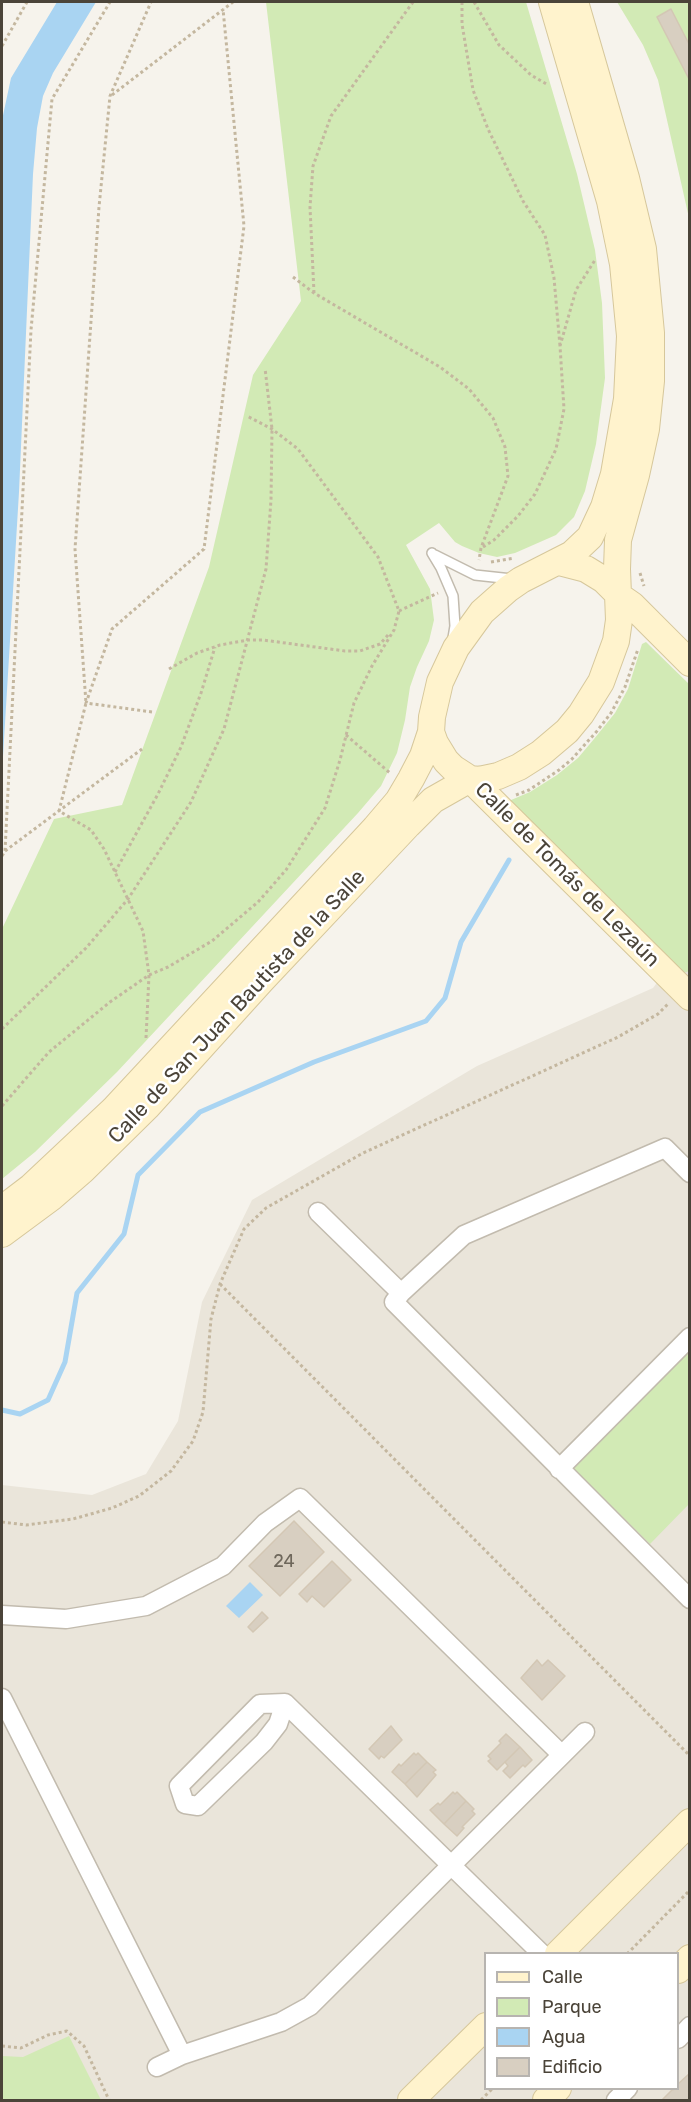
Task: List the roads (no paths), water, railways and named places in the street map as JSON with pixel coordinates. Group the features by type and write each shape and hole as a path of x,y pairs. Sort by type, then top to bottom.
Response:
{"main road":[{"name":"Calle de San Juan Bautista de la Salle","path":"2,1209 31,1188 113,1110 375,828 398,801 423,756 431,732 435,698 449,661 464,635 519,568 559,562 578,549 590,537 600,519 609,494 625,420 630,336 623,264 610,201 552,2"},
{"name":"Calle de San Juan Bautista de la Salle","path":"2,1234 52,1197 147,1107 262,980 433,800 470,779 479,780 498,776 530,761 554,744 581,714 597,690 616,641 619,620 618,540 639,464 649,402 650,307 643,249 636,215 574,2"},
{"path":"559,562 586,568 604,580 690,663"},
{"path":"431,732 446,761 470,779"},
{"name":"Calle de Tomás de Lezaún","path":"470,779 687,994"},
{"path":"559,1952 690,1822"},
{"path":"679,1969 690,1958"},
{"path":"411,2100 484,2028"}],"street":[{"path":"690,1173 665,1148 464,1234 394,1302 690,1599"},
{"path":"318,1212 401,1293"},
{"path":"559,1470 690,1337"},
{"path":"2,1615 66,1618 146,1606 223,1566 265,1523 300,1498 562,1755"},
{"path":"2,1698 182,2055"},
{"path":"285,1703 278,1724 264,1742 198,1806 185,1804 178,1786 260,1704 285,1703 541,1952"},
{"path":"157,2067 182,2055 280,2022 310,2006 585,1732"},
{"path":"679,2038 690,2026"}],"lane":[{"path":"449,661 455,626 453,596 432,553 465,571 486,578 519,568"}],"water":[{"path":"57,2 96,2 53,73 43,96 37,128 2,773 2,120 11,78"},
{"path":"250,1582 263,1595 239,1618 226,1606"}],"waterway":[{"path":"2,1410 20,1414 48,1400 65,1362 77,1293 124,1234 138,1175 200,1112 314,1062 426,1021 445,998 461,942 509,860"}]}
